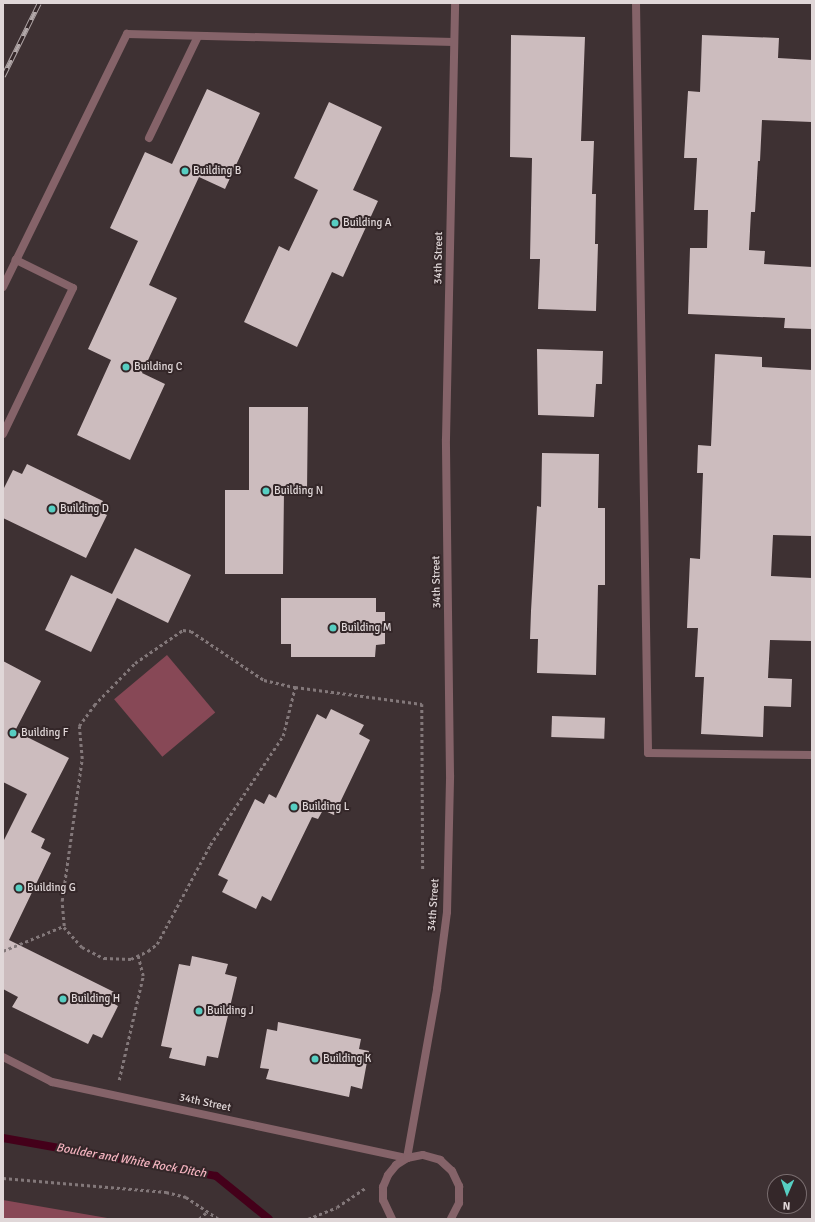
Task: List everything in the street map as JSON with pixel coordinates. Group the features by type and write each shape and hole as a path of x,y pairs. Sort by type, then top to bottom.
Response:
{"street":[{"name":"34th Street","path":"407,1158 437,989 447,912 450,775 446,439 455,3"},
{"path":"636,3 648,753 812,755"},
{"path":"3,287 127,34 454,42"},
{"path":"149,138 198,36"},
{"path":"3,434 73,288 16,260"},
{"name":"34th Street","path":"3,1057 52,1082 407,1158 423,1155 440,1160 452,1171 459,1186 459,1203 451,1219"},
{"path":"392,1219 383,1200 383,1187 388,1175 396,1165 407,1158"}],"path":[{"path":"295,687 283,736 210,845 157,944 138,956 124,960 96,955 82,947 64,926 62,901 82,759 79,726 94,705 135,663 183,630 191,630 264,680 295,687 422,704 423,869"},
{"path":"3,951 64,926"},
{"path":"117,1096 142,976 138,956"},
{"path":"3,1178 166,1192 186,1197 219,1219"},
{"path":"308,1219 337,1207 369,1185"},
{"path":"199,1219 208,1211"}],"shaded area":[{"path":"167,655 215,712 162,757 114,699"},
{"path":"3,1200 113,1219 3,1219"}],"building":[{"path":"511,35 585,37 581,141 594,141 592,194 596,194 595,244 598,244 596,311 538,309 540,259 530,259 532,158 510,157"},
{"path":"702,35 779,38 778,58 812,60 812,122 762,120 755,212 751,212 749,250 765,251 764,264 812,267 812,329 784,328 785,318 688,314 690,248 707,248 708,210 694,210 697,158 684,158 688,91 700,92"},
{"path":"207,89 260,113 225,189 199,177 149,285 177,298 142,373 165,384 130,460 77,435 111,360 88,349 138,241 110,228 145,152 172,164"},
{"name":"Building A","path":"329,102 382,127 353,190 378,201 343,277 332,272 297,347 244,322 279,246 289,251 318,190 294,178"},
{"path":"537,349 603,351 602,384 596,384 594,417 538,415"},
{"path":"715,354 762,357 762,367 812,370 812,536 773,535 771,576 812,578 812,641 770,640 768,678 792,679 791,707 764,706 763,737 701,734 704,677 695,677 698,628 687,628 690,558 700,559 703,473 697,473 698,445 711,446"},
{"name":"Building N","path":"249,407 308,407 307,491 284,491 283,574 225,574 225,490 249,490"},
{"path":"542,453 599,454 598,508 605,508 605,585 598,585 596,675 537,673 538,639 530,639 537,506 541,507"},
{"name":"Building D","path":"27,464 103,501 98,511 107,515 86,558 3,518 3,490 13,470 22,474"},
{"path":"135,548 191,575 168,623 117,598 91,652 45,630 71,575 112,594"},
{"name":"Building M","path":"281,598 376,598 376,612 385,612 385,644 376,645 375,657 291,657 291,644 281,644"},
{"path":"3,661 41,681 15,731 69,758 31,832 45,839 41,848 51,853 9,940 114,992 109,1001 118,1006 102,1038 93,1034 88,1044 12,1007 18,997 3,989 3,842 27,794 3,782"},
{"name":"Building L","path":"331,709 364,725 359,734 370,740 334,815 323,810 318,819 312,817 271,901 262,896 256,909 222,892 228,880 218,875 255,799 264,804 269,794 276,798 317,714 326,719"},
{"path":"552,716 605,718 604,739 551,737"},
{"name":"Building J","path":"192,956 228,964 225,974 237,977 218,1058 207,1056 205,1066 169,1058 172,1048 161,1046 179,964 190,966"},
{"name":"Building K","path":"278,1022 361,1039 359,1049 369,1051 362,1089 351,1086 349,1097 266,1079 269,1069 260,1068 267,1029 277,1031"}],"waterway":[{"name":"Boulder and White Rock Ditch","path":"3,1138 216,1176 269,1219"}],"railway":[{"path":"3,76 39,3"}],"place":[{"name":"Building B","path":"185,171"},
{"name":"Building A","path":"335,223"},
{"name":"Building C","path":"126,367"},
{"name":"Building N","path":"266,491"},
{"name":"Building D","path":"52,509"},
{"name":"Building M","path":"333,628"},
{"name":"Building F","path":"13,733"},
{"name":"Building L","path":"294,807"},
{"name":"Building G","path":"19,888"},
{"name":"Building H","path":"63,999"},
{"name":"Building J","path":"199,1011"},
{"name":"Building K","path":"315,1059"}]}
